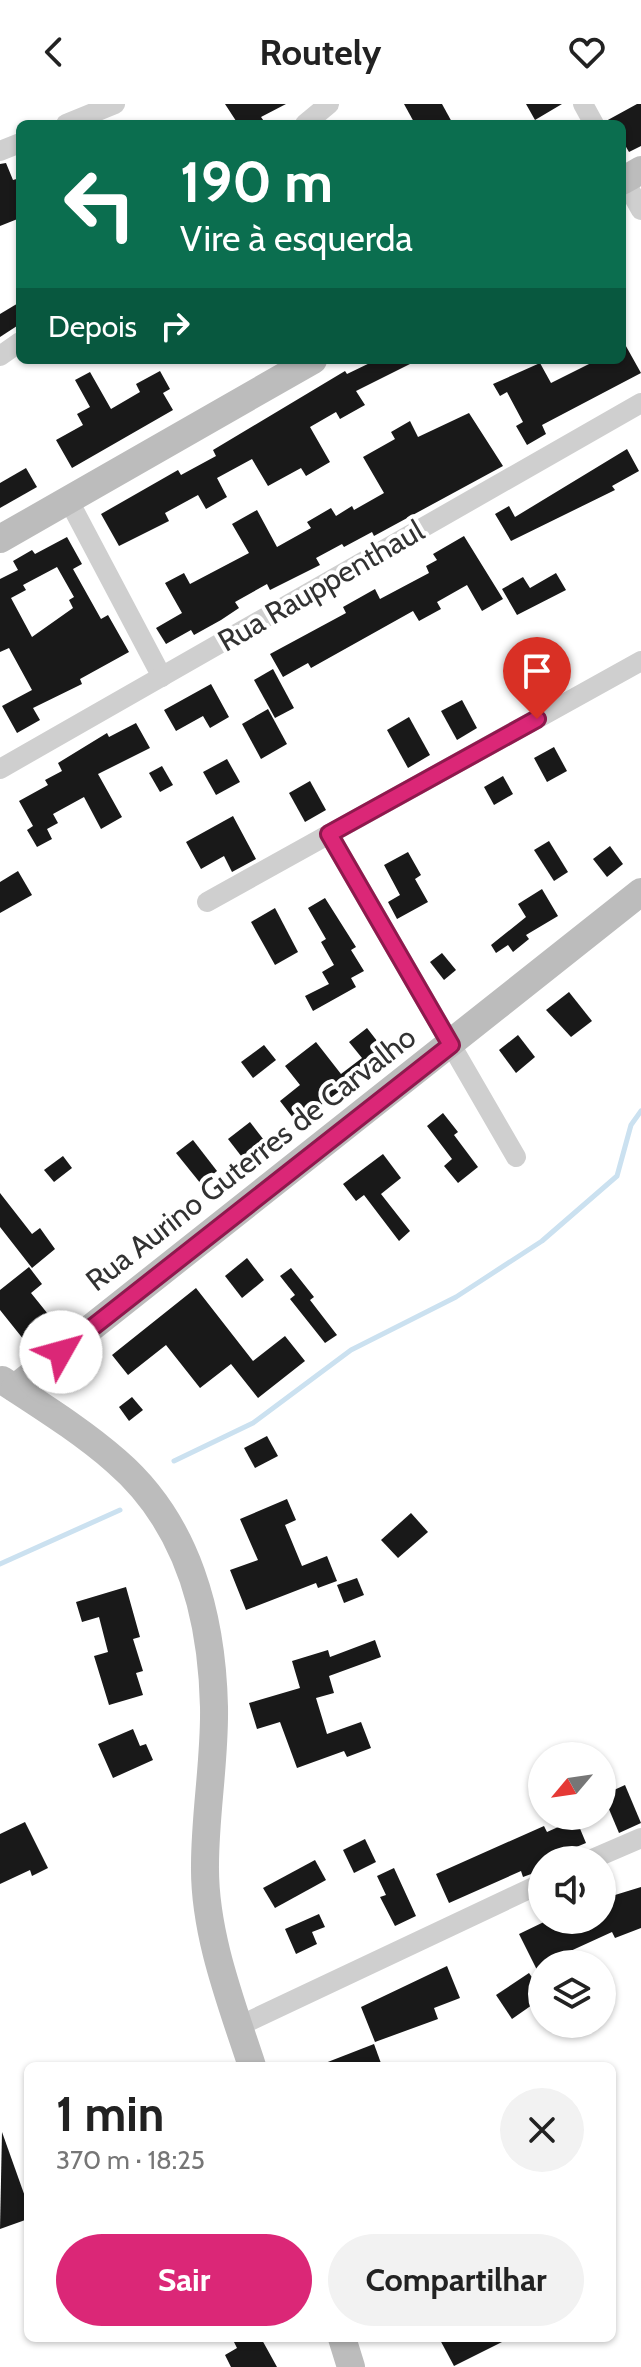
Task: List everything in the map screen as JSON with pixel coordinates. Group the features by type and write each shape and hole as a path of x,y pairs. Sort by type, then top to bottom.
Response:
{"street":[{"path":"76,120 115,104"},
{"path":"310,120 329,104"},
{"path":"627,176 641,210"},
{"path":"0,539 306,364"},
{"name":"Rua Rauppenthaul","path":"0,769 641,403"},
{"path":"69,501 162,677"},
{"path":"207,902 641,661"},
{"path":"329,834 516,1157"},
{"name":"Rua Aurino Guterres de Carvalho","path":"7,1383 451,1045 641,892"},
{"path":"7,1383 117,1461 161,1513 185,1551 206,1616 214,1708 204,1867 210,1923 251,2062"},
{"path":"616,1849 641,1838"},
{"path":"239,2026 528,1890"},
{"path":"343,2342 351,2367"}],"building":[{"path":"225,104 286,104 261,117 263,120 235,120"},
{"path":"404,104 442,104 451,120 413,120"},
{"path":"526,104 562,104 535,120"},
{"path":"641,104 641,146 629,152 626,147 626,120 608,120"},
{"path":"6,163 13,180 16,179 16,220 0,226 0,164"},
{"path":"16,304 16,327 0,337 0,314"},
{"path":"626,346 641,373 542,425 546,434 527,445 516,426 523,422 507,392 500,396 493,384 538,364 551,383 589,364 626,364"},
{"path":"368,364 410,364 356,391 365,405 340,419 336,412 310,427 330,462 306,476 301,468 268,486 252,459 217,478 227,497 206,509 198,495 165,513 169,521 119,546 101,514 178,470 181,475 216,456 213,450 345,371 347,374"},
{"path":"160,371 170,389 163,393 173,410 72,468 56,440 83,425 77,414 90,407 75,380 90,372 111,409 140,392 136,384"},
{"path":"469,413 503,466 374,536 372,532 344,547 342,544 316,558 320,565 270,590 267,584 235,602 239,608 221,620 194,635 191,630 166,644 156,628 182,613 165,583 184,573 190,584 249,553 232,524 257,510 277,547 311,528 307,522 331,508 336,516 384,493 363,457 395,439 391,432 410,421 418,437"},
{"path":"627,449 639,471 612,486 615,490 511,541 495,514 509,506 515,517"},
{"path":"26,468 37,487 0,508 0,483"},
{"path":"464,536 503,599 482,611 467,585 437,602 441,609 419,621 413,611 311,668 308,663 283,677 270,654 346,613 343,607 375,589 380,599 429,573 426,566 437,560 433,554"},
{"path":"67,537 82,564 73,569 101,619 108,615 129,652 80,679 82,684 33,708 40,720 17,733 2,706 32,690 9,648 0,652 0,579 18,570 13,561 32,550 35,554","holes":["57,567 74,597 69,600 73,608 32,637 11,598 26,590 23,585"]},
{"path":"556,573 566,590 517,615 502,589 523,577 530,588"},
{"path":"543,658 556,681 532,694 519,671"},
{"path":"273,669 294,708 275,718 254,680"},
{"path":"211,684 229,717 210,728 203,716 176,731 164,710"},
{"path":"462,700 477,728 457,740 441,711"},
{"path":"268,709 287,744 261,759 242,724"},
{"path":"409,717 430,755 408,768 387,730"},
{"path":"136,723 150,748 98,774 122,817 101,829 84,797 53,814 58,823 47,829 52,839 37,847 27,830 33,826 19,801 48,785 45,780 62,771 58,763 107,733 109,737"},
{"path":"554,747 567,771 547,782 534,758"},
{"path":"227,759 240,782 216,795 203,772"},
{"path":"162,766 173,785 160,792 149,773"},
{"path":"503,776 513,794 494,805 484,787"},
{"path":"310,781 326,810 305,822 289,793"},
{"path":"233,816 256,859 232,872 224,856 201,869 186,842"},
{"path":"549,841 568,872 554,881 534,850"},
{"path":"610,846 623,864 607,877 593,859"},
{"path":"408,852 421,875 415,879 428,902 397,919 388,902 400,895 384,865"},
{"path":"18,871 32,895 0,913 0,882"},
{"path":"542,889 558,916 526,935 529,939 513,952 508,945 496,953 491,945 526,917 518,904"},
{"path":"325,898 356,947 351,950 364,971 351,978 356,987 313,1011 305,996 329,984 322,972 334,965 321,942 326,939 308,908"},
{"path":"275,908 298,952 275,965 251,922"},
{"path":"442,953 456,970 444,980 430,962"},
{"path":"569,992 592,1021 571,1037 546,1010"},
{"path":"367,1028 388,1055 297,1123 280,1101 300,1085 285,1066 316,1042 341,1074 362,1058 349,1042"},
{"path":"518,1035 535,1057 516,1073 499,1050"},
{"path":"264,1045 276,1060 253,1078 241,1062"},
{"path":"443,1113 458,1132 454,1135 478,1167 458,1183 444,1166 452,1159 427,1126"},
{"path":"250,1122 267,1144 245,1161 228,1139"},
{"path":"193,1140 217,1171 201,1184 176,1153"},
{"path":"383,1154 401,1178 381,1194 410,1231 399,1241 364,1195 356,1201 343,1184"},
{"path":"63,1156 72,1168 54,1182 44,1170"},
{"path":"0,1193 32,1234 40,1228 55,1249 32,1268 0,1227"},
{"path":"247,1258 264,1280 242,1298 225,1276"},
{"path":"29,1267 42,1284 31,1293 56,1324 28,1345 0,1310 0,1290"},
{"path":"291,1268 314,1297 310,1300 337,1335 325,1343 290,1299 295,1295 280,1276"},
{"path":"196,1288 253,1361 285,1336 305,1361 258,1398 231,1364 200,1388 166,1345 128,1375 112,1355"},
{"path":"132,1397 143,1410 129,1421 119,1407"},
{"path":"267,1436 278,1456 255,1468 244,1448"},
{"path":"287,1499 296,1520 285,1525 302,1566 327,1556 337,1581 318,1588 316,1583 246,1610 230,1570 258,1560 240,1519"},
{"path":"411,1513 428,1532 398,1558 381,1540"},
{"path":"357,1578 364,1595 344,1603 337,1585"},
{"path":"126,1587 140,1637 133,1639 143,1671 136,1673 143,1695 109,1705 94,1656 108,1652 99,1617 82,1622 76,1602"},
{"path":"375,1640 381,1657 329,1676 334,1693 316,1698 327,1734 361,1722 371,1748 347,1757 344,1751 297,1768 280,1722 257,1729 249,1703 300,1688 292,1661 328,1650 330,1657"},
{"path":"133,1729 140,1746 146,1744 153,1760 113,1778 98,1744"},
{"path":"625,1785 641,1823 619,1833 616,1826 616,1789"},
{"path":"25,1822 48,1868 32,1876 30,1870 0,1884 0,1834"},
{"path":"535,1830 581,1830 586,1843 579,1846 528,1846 528,1875 523,1877 521,1871 449,1903 436,1874"},
{"path":"365,1839 376,1862 354,1873 343,1850"},
{"path":"315,1860 326,1880 275,1908 263,1888"},
{"path":"394,1868 416,1916 395,1926 380,1897 386,1895 377,1876"},
{"path":"641,1887 641,1928 615,1938 613,1934 616,1934 616,1895"},
{"path":"319,1914 325,1927 312,1932 317,1944 296,1954 285,1929"},
{"path":"528,1930 528,1934 608,1934 573,1950 528,1952 519,1934"},
{"path":"447,1966 460,1998 434,2008 438,2019 375,2042 361,2007"},
{"path":"528,1974 528,2008 512,2019 496,1995"},
{"path":"374,2044 381,2062 328,2062"},
{"path":"2,2132 24,2194 24,2220 0,2229"},
{"path":"234,2342 263,2342 277,2367 231,2367 225,2355 237,2348"},
{"path":"441,2342 502,2342 454,2366"}],"waterway":[{"path":"174,1461 253,1423 351,1350 456,1297 542,1241 617,1176 631,1125 641,1111"},
{"path":"0,1564 120,1510"}],"route":[{"path":"61,1352 451,1045 329,834 537,719"}]}
